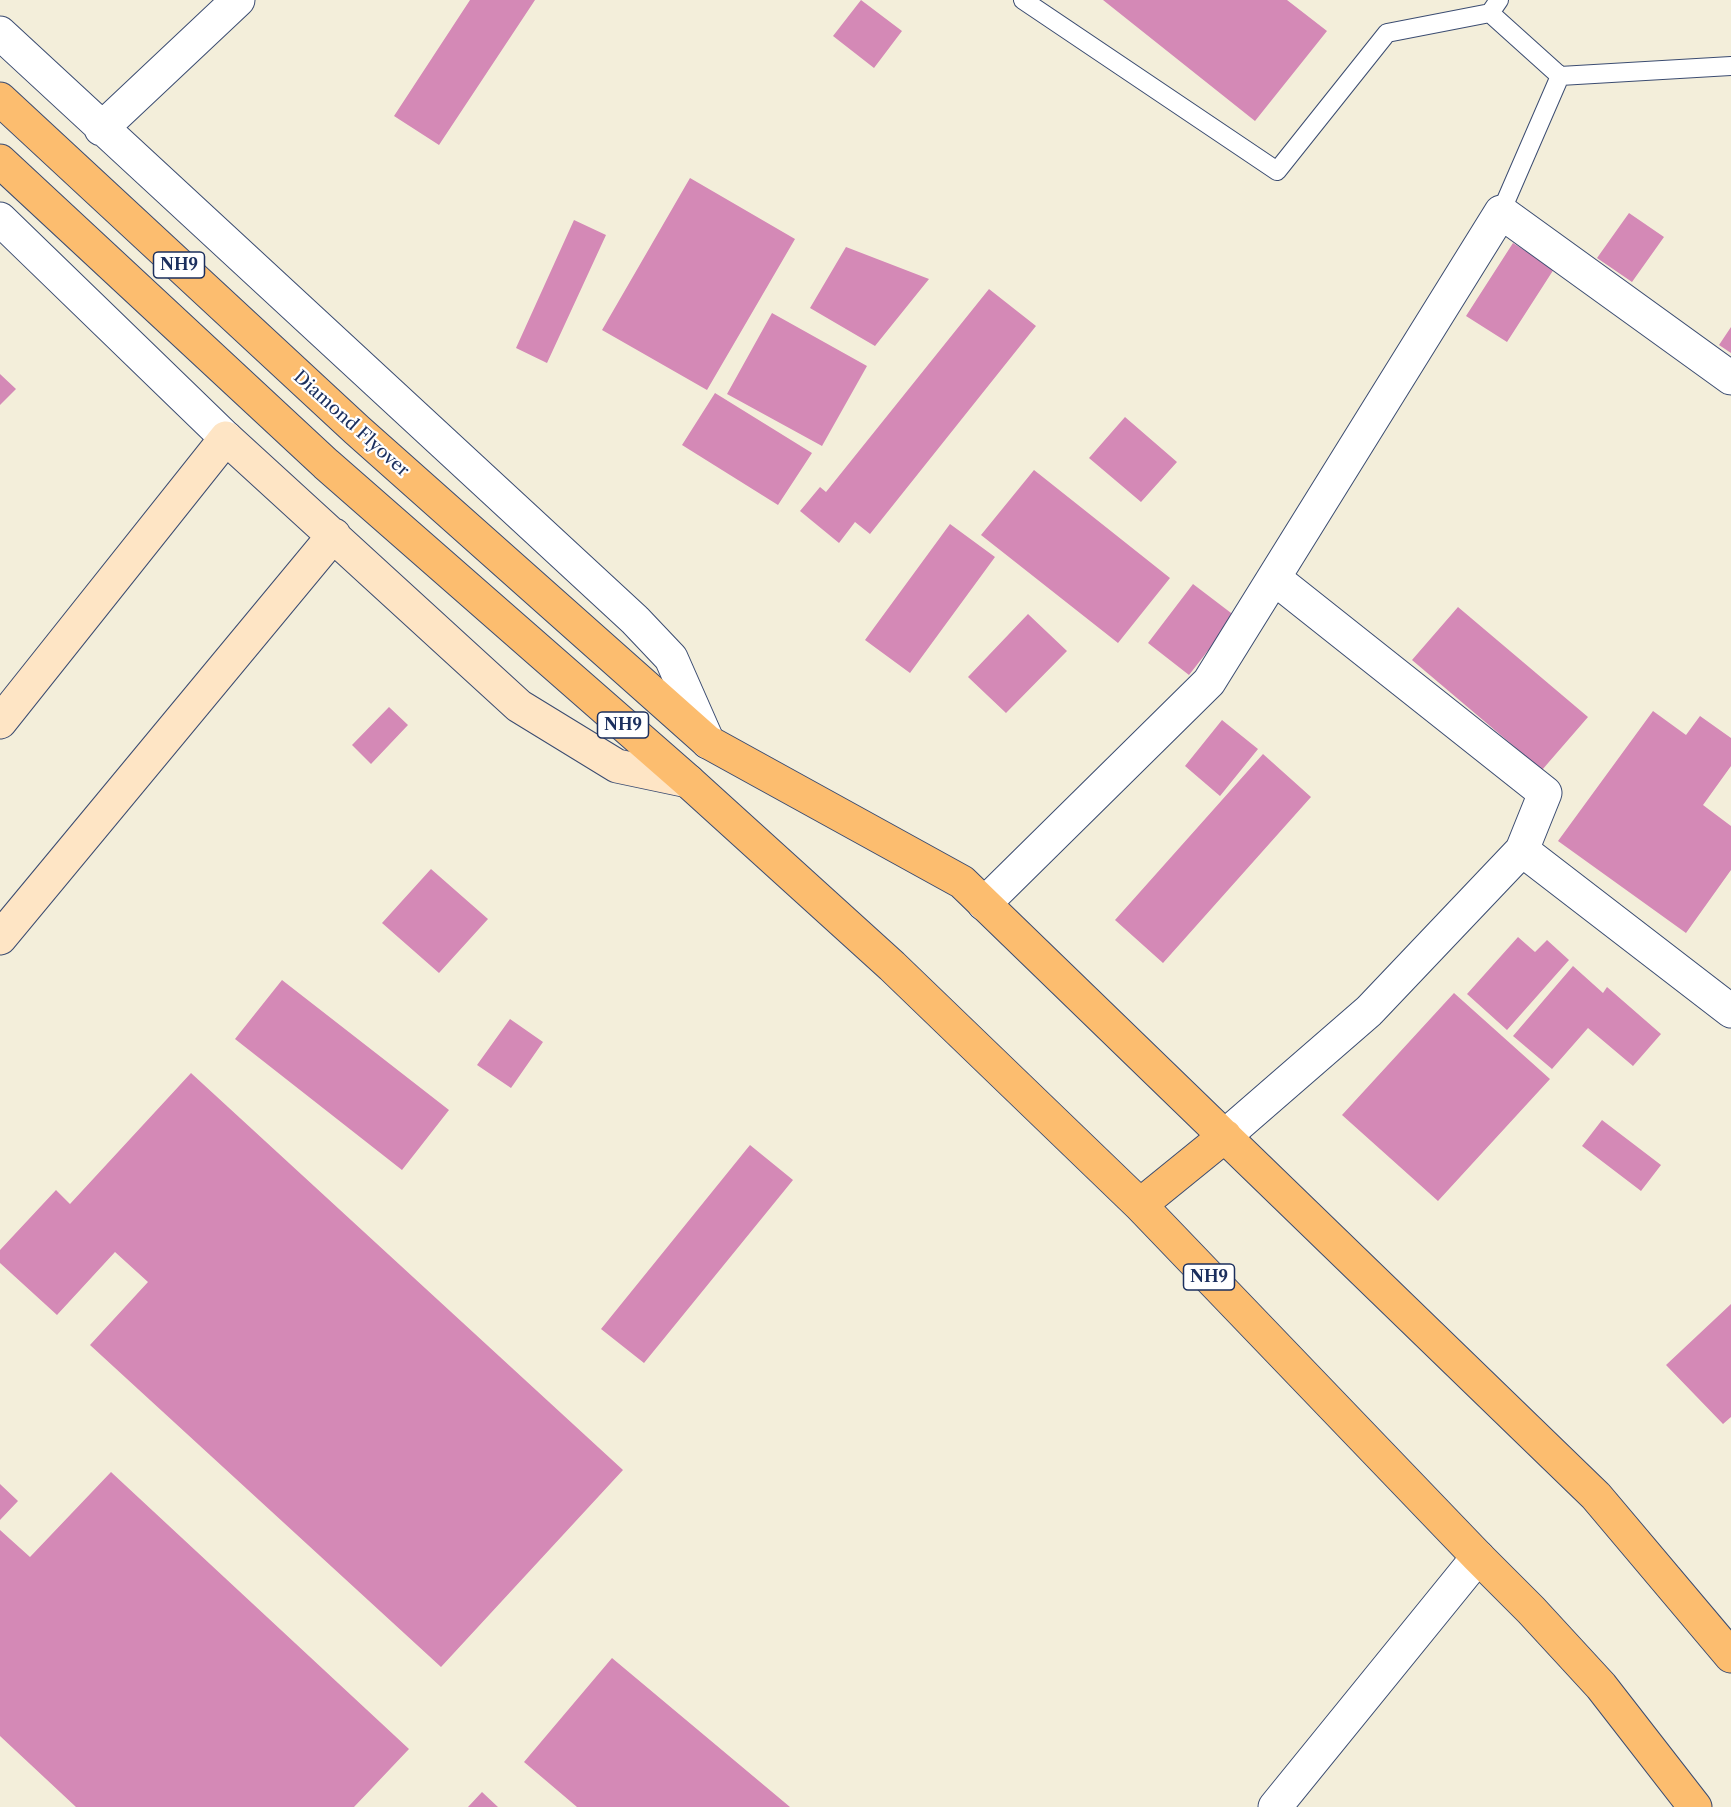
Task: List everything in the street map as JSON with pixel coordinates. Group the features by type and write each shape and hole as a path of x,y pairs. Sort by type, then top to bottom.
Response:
{"highway":[{"name":"Diamond Flyover","path":"0,99 357,430 708,742"},
{"name":"NH9","path":"0,160 326,464 688,781 892,966 1140,1205 1478,1557 1532,1610 1601,1686 1695,1807"},
{"name":"NH9","path":"708,742 962,882 1596,1496 1731,1656"},
{"path":"1140,1205 1225,1136"}],"street":[{"path":"101,129 238,0"},
{"path":"0,33 101,129 635,620 671,658 708,742"},
{"path":"984,904 1209,682 1500,212 1731,378"},
{"path":"0,219 226,438 519,706 617,766 688,781"},
{"path":"0,722 226,438"},
{"path":"0,938 334,535"},
{"path":"1225,1136 1369,1011 1522,850 1545,793 1274,578"},
{"path":"1522,850 1731,1011"},
{"path":"1275,1807 1478,1557"}],"lane":[{"path":"1023,0 1277,171 1387,33 1494,7 1560,76 1731,66"},
{"path":"1500,212 1560,76"}],"building":[{"path":"470,0 535,0 439,145 394,116"},
{"path":"861,0 902,31 874,68 833,36"},
{"path":"1103,0 1287,0 1327,31 1255,121"},
{"path":"690,178 795,239 707,390 602,330"},
{"path":"1629,213 1664,237 1632,282 1597,258"},
{"path":"574,220 606,235 547,363 516,348"},
{"path":"1513,243 1554,269 1507,342 1466,316"},
{"path":"846,247 929,279 875,346 810,308"},
{"path":"989,289 1036,326 870,534 855,522 839,543 800,511 820,487 826,492"},
{"path":"772,313 867,366 822,446 727,394"},
{"path":"1731,327 1731,353 1719,345"},
{"path":"0,374 16,389 0,405"},
{"path":"715,393 812,453 778,505 682,445"},
{"path":"1125,417 1177,462 1141,502 1089,458"},
{"path":"1034,470 1170,578 1118,643 981,535"},
{"path":"950,524 995,557 910,673 865,640"},
{"path":"1193,584 1235,616 1189,675 1148,643"},
{"path":"1458,607 1588,717 1542,770 1412,660"},
{"path":"1028,614 1067,651 1006,713 968,677"},
{"path":"389,707 408,725 371,764 352,745"},
{"path":"1653,711 1686,735 1700,716 1731,738 1731,766 1703,805 1731,826 1731,870 1686,933 1558,841"},
{"path":"1222,720 1258,749 1220,796 1185,766"},
{"path":"1263,754 1311,797 1163,963 1115,920"},
{"path":"431,869 488,919 439,973 382,923"},
{"path":"1518,937 1535,952 1547,940 1569,960 1507,1030 1467,994"},
{"path":"1573,966 1603,993 1607,987 1661,1034 1633,1066 1588,1028 1552,1069 1513,1036"},
{"path":"282,980 449,1110 402,1170 235,1039"},
{"path":"1454,993 1550,1079 1438,1201 1342,1115"},
{"path":"510,1019 543,1042 511,1088 477,1065"},
{"path":"191,1073 623,1470 441,1667 90,1345 148,1282 115,1252 57,1315 0,1263 0,1250 56,1190 70,1204"},
{"path":"1602,1120 1661,1165 1641,1191 1582,1146"},
{"path":"750,1145 793,1180 644,1363 601,1329"},
{"path":"1731,1304 1731,1417 1723,1424 1666,1365"},
{"path":"111,1472 409,1749 354,1807 76,1807 0,1736 0,1530 30,1557"},
{"path":"0,1484 18,1501 0,1520"},
{"path":"612,1658 790,1807 577,1807 524,1762"},
{"path":"482,1792 498,1807 468,1807"}]}
